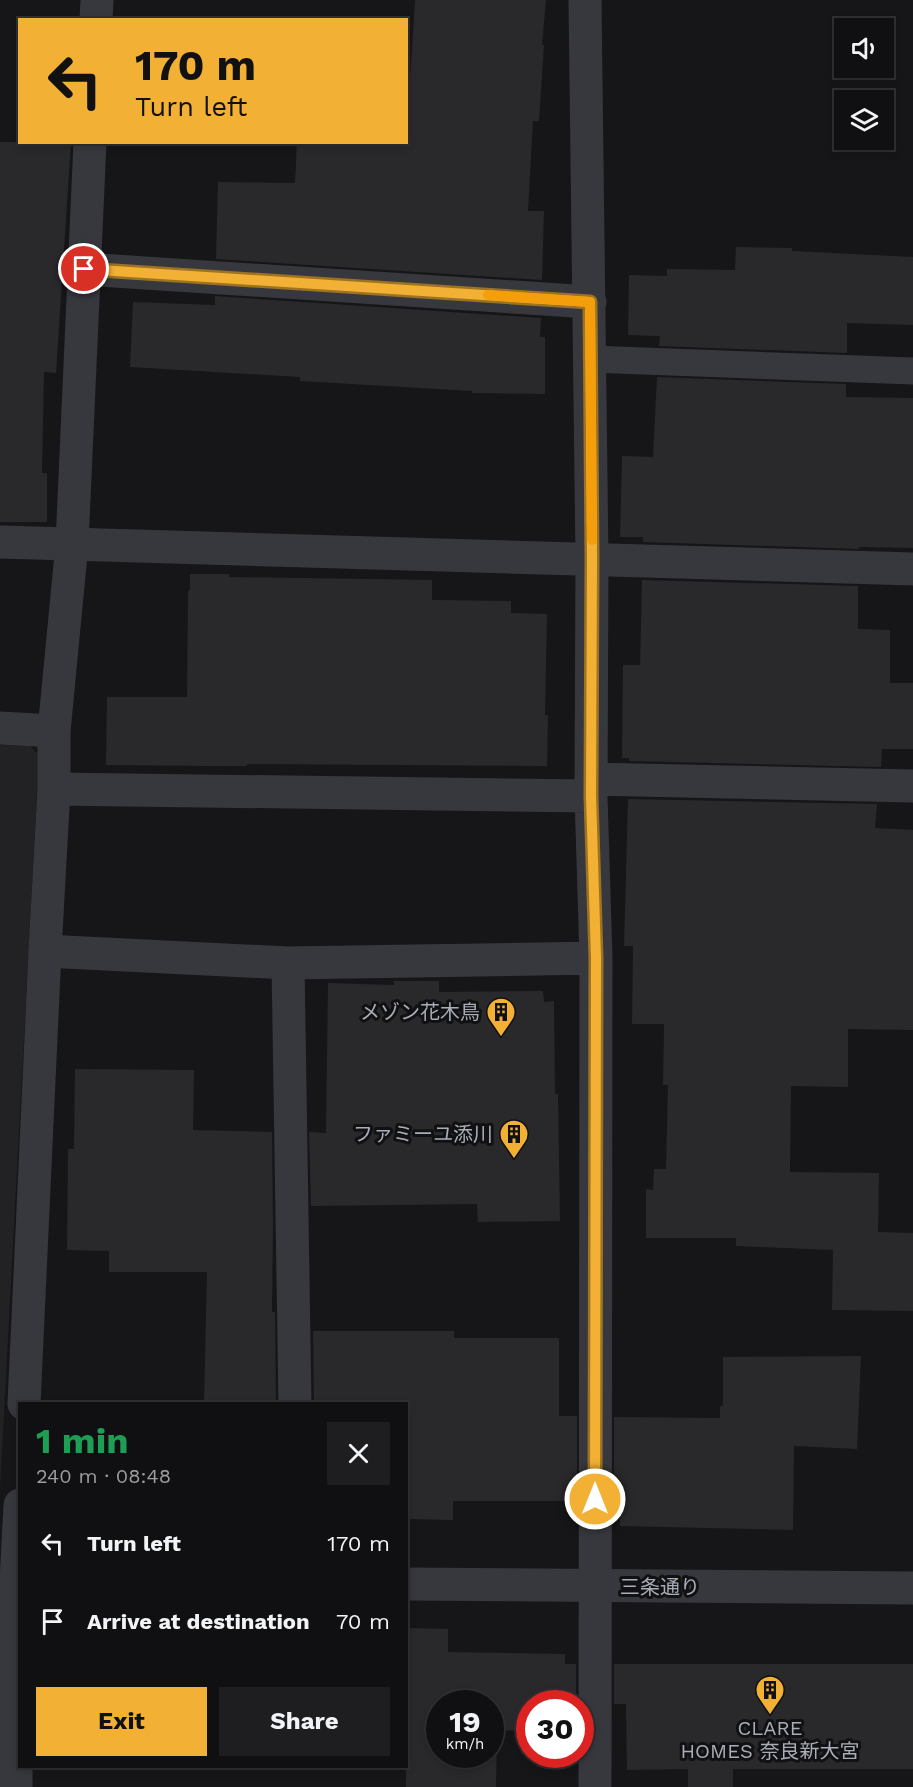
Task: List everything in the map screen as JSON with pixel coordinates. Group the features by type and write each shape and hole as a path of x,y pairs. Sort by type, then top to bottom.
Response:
{"street":[{"path":"96,18 97,0"},
{"path":"585,0 592,559 591,788 596,958 595,1787"},
{"path":"24,1402 54,789 54,731 72,543 90,144"},
{"path":"84,269 590,302"},
{"path":"0,542 913,569"},
{"path":"0,728 54,731"},
{"path":"54,789 913,786"},
{"path":"45,951 288,963 596,958"},
{"path":"288,963 295,1402"},
{"path":"16,1787 12,1582 18,1524"},
{"name":"三条通り","path":"408,1584 913,1588"}],"lane":[{"path":"590,359 913,371"}],"shaded area":[{"path":"0,745 30,746 39,755 0,1489"}],"building":[{"path":"415,0 546,0 539,121 533,121 528,211 544,211 542,280 216,259 218,182 295,183 297,144 408,144"},
{"path":"0,142 71,144 56,373 44,372 42,473 47,473 47,522 0,522"},
{"path":"736,247 792,248 792,251 913,257 913,325 847,323 847,353 659,346 660,336 628,335 629,275 667,276 667,269 735,270"},
{"path":"215,296 541,318 540,337 545,337 545,394 472,393 472,391 300,381 300,377 130,367 133,302 215,305"},
{"path":"657,377 846,384 846,397 913,398 913,548 859,547 859,549 643,542 643,537 620,537 622,456 653,457"},
{"path":"190,574 229,574 229,577 432,580 432,600 511,601 511,613 547,614 545,715 548,715 547,766 106,765 107,697 187,697"},
{"path":"642,580 858,586 858,629 890,630 890,683 913,683 913,749 882,749 881,767 629,761 629,758 622,758 623,665 640,665"},
{"path":"628,799 877,804 875,828 913,830 913,1030 848,1029 848,1087 791,1086 790,1172 879,1173 878,1232 913,1233 913,1311 832,1310 833,1250 736,1246 736,1238 646,1238 646,1189 653,1190 654,1169 666,1169 668,1085 663,1085 664,1024 632,1024 633,946 624,946"},
{"path":"394,981 439,981 439,992 543,991 544,1002 554,1001 560,1221 478,1222 477,1204 311,1206 309,1132 326,1133 328,983 394,985"},
{"path":"75,1069 194,1070 193,1130 272,1132 272,1312 275,1312 276,1402 204,1402 207,1272 109,1272 109,1251 67,1250 68,1149 74,1149"},
{"path":"313,1331 454,1331 454,1338 559,1338 559,1416 577,1416 577,1501 453,1501 453,1520 408,1519 408,1402 314,1402"},
{"path":"861,1356 857,1449 794,1446 793,1530 620,1526 620,1501 614,1501 614,1417 720,1418 720,1406 723,1406 723,1357"},
{"path":"408,1628 448,1629 448,1652 565,1654 565,1664 576,1664 576,1690 516,1690 516,1731 504,1730 504,1690 426,1690 426,1768 496,1768 496,1787 406,1787"},
{"name":"CLARE HOMES 奈良新大宮","path":"614,1664 913,1664 913,1769 733,1769 733,1787 688,1787 688,1769 627,1770 626,1704 614,1704"}],"slow traffic":[{"path":"488,295 590,302 592,540"}],"place":[{"name":"メゾン花木鳥","path":"501,1038"},
{"name":"ファミーユ添川","path":"514,1160"},
{"name":"CLARE HOMES 奈良新大宮","path":"770,1716"}],"route":[{"path":"84,269 590,302 591,796 596,958 595,1499"}]}
